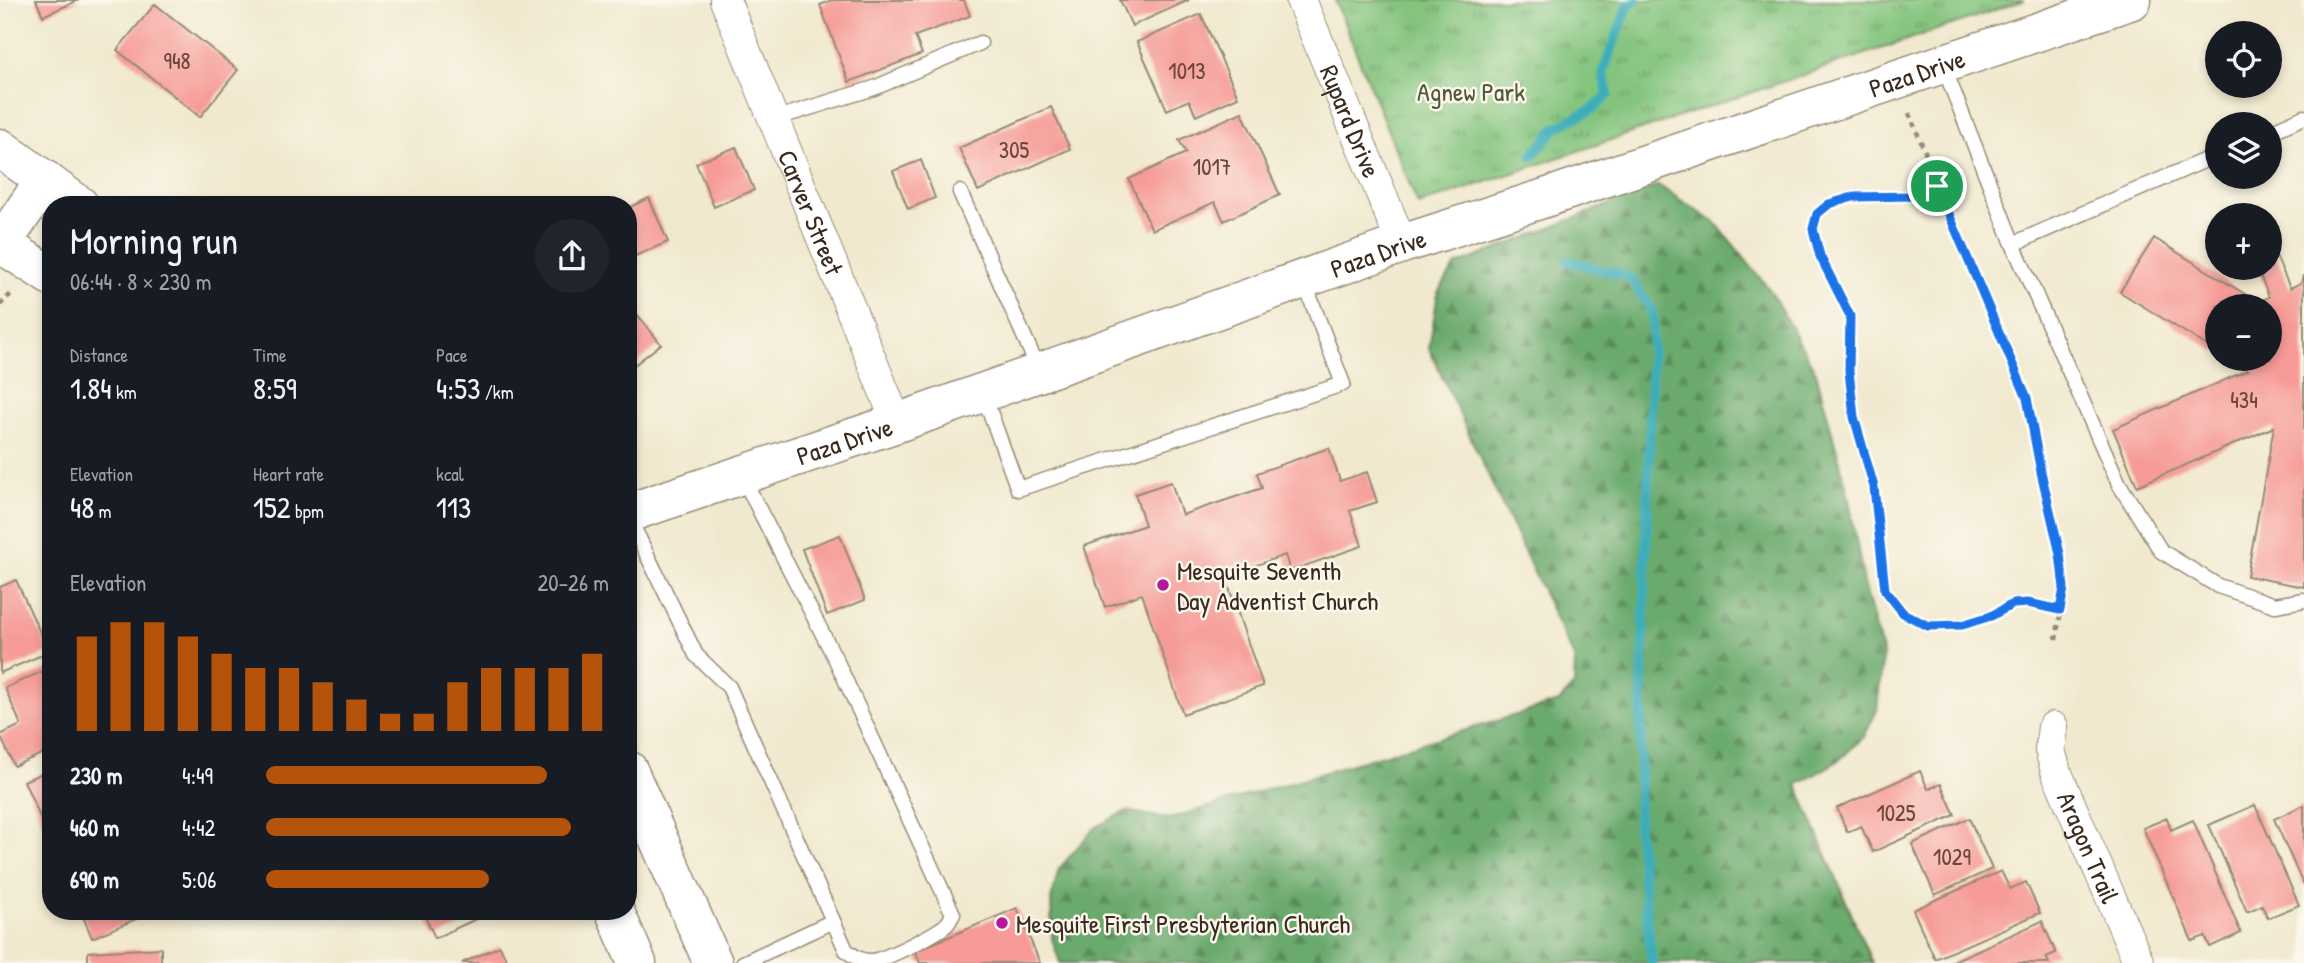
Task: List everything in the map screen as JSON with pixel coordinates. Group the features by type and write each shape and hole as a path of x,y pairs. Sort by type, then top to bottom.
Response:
{"street":[{"name":"Carver Street","path":"725,0 897,423"},
{"name":"Rupard Drive","path":"1301,0 1402,244"},
{"name":"Paza Drive","path":"637,512 1402,244 2132,0"},
{"path":"0,148 67,196"},
{"path":"42,270 0,244 45,180"},
{"name":"Aragon Trail","path":"2053,727 2050,750 2056,771 2139,963"},
{"path":"637,790 713,963"},
{"path":"618,920 637,963"}],"lane":[{"path":"774,119 874,88 980,43"},
{"path":"1942,64 2013,244 2119,484 2161,551 2218,586 2275,605 2304,600"},
{"path":"2282,127 2304,117"},
{"path":"2013,244 2205,160"},
{"path":"960,192 1039,372"},
{"path":"983,392 1018,489 1343,384 1303,279"},
{"path":"637,534 696,655 729,687 846,950 856,958 872,961 888,957 939,930 949,923 953,914 837,662 742,475"},
{"path":"743,963 833,921"}],"path":[{"path":"1896,80 1937,186 2027,398 2060,554 2064,588 2056,639"},
{"path":"1937,186 1914,196 1853,197 1829,204 1817,214 1813,229 1820,256 1850,316 1849,371 1854,417 1874,487 1885,590 1903,613 1928,626 1962,625 1991,616 2013,604 2028,603 2060,610"},
{"path":"0,305 12,294"}],"green space":[{"name":"Agnew Park","path":"1335,0 2025,0 1418,205"},
{"path":"1658,185 1716,223 1770,290 1816,372 1847,489 1864,583 1883,655 1877,710 1864,737 1838,761 1797,785 1872,963 1060,963 1052,939 1051,899 1059,869 1094,828 1126,811 1169,819 1559,702 1574,685 1575,660 1429,349 1438,292 1456,265"}],"building":[{"path":"36,0 79,0 43,16"},
{"path":"832,0 964,0 970,16 915,36 922,54 849,82 820,5"},
{"path":"1120,0 1189,0 1132,26"},
{"path":"155,4 238,70 200,117 117,50"},
{"path":"1201,14 1238,97 1196,116 1189,100 1167,110 1137,42"},
{"path":"1051,107 1070,149 978,191 959,148"},
{"path":"1242,112 1280,195 1224,221 1215,202 1152,230 1129,179 1186,153 1179,140"},
{"path":"736,147 754,190 714,207 696,163"},
{"path":"921,160 935,198 908,209 893,171"},
{"path":"649,198 668,242 637,255 637,204"},
{"path":"2154,238 2205,269 2205,280 2222,280 2245,294 2205,294 2205,345 2120,292"},
{"path":"2282,270 2290,288 2301,283 2304,275 2304,587 2247,576 2274,427 2137,486 2113,429 2246,371 2282,371 2282,294 2268,294 2262,280 2282,280"},
{"path":"637,314 661,344 637,363"},
{"name":"Mesquite Seventh Day Adventist Church","path":"1329,448 1340,481 1367,472 1377,502 1350,511 1362,546 1290,571 1285,555 1225,576 1263,686 1183,714 1142,594 1105,607 1084,546 1145,525 1135,494 1171,482 1182,515 1262,488 1257,473"},
{"path":"840,535 865,600 827,615 802,549"},
{"path":"16,580 42,637 42,655 0,673 0,587"},
{"path":"42,671 42,754 14,766 0,735 21,725 5,688"},
{"path":"1920,771 1928,789 1941,784 1955,815 1873,852 1861,826 1847,832 1837,808"},
{"path":"42,773 42,822 24,781"},
{"path":"2255,805 2299,905 2268,918 2262,905 2247,912 2209,825"},
{"path":"2304,805 2304,886 2274,819"},
{"path":"1969,818 1992,869 1935,895 1912,844"},
{"path":"2167,818 2171,830 2193,820 2241,933 2210,947 2205,936 2192,941 2143,828"},
{"path":"2001,871 2010,889 2026,882 2040,913 1935,959 1913,910"},
{"name":"Mesquite First Presbyterian Church","path":"1017,908 1040,963 920,963 915,951"},
{"path":"84,920 134,920 92,938"},
{"path":"427,920 474,920 435,938"},
{"path":"2042,921 2056,953 2046,957 2049,963 1949,963"},
{"path":"500,946 508,963 462,963"},
{"path":"161,948 161,963 88,963 88,952"}],"waterway":[{"path":"1532,156 1557,127 1593,109 1608,95 1603,72 1628,6 1636,0"},
{"path":"1568,261 1630,277 1653,312 1638,832 1652,963"}],"place":[{"name":"Mesquite Seventh Day Adventist Church","path":"1163,585"},
{"name":"Mesquite First Presbyterian Church","path":"1002,923"}],"route":[{"path":"1937,186 2027,398 2060,554 2064,588 2060,610 2028,603 2013,604 1991,616 1962,625 1928,626 1903,613 1885,590 1874,487 1854,417 1849,371 1850,316 1820,256 1813,229 1817,214 1829,204 1853,197 1914,196 1937,186"}]}
